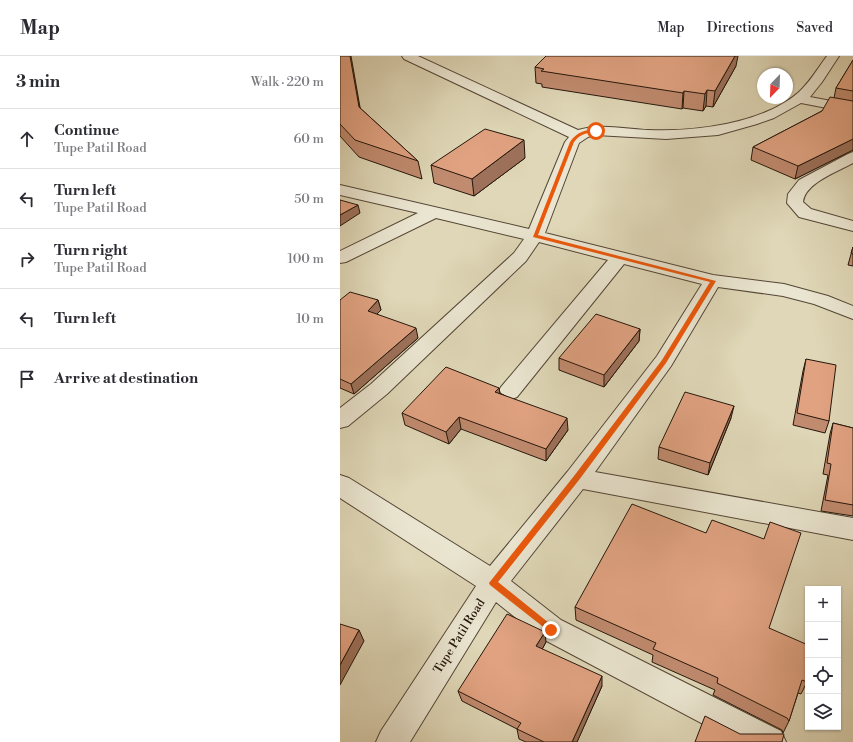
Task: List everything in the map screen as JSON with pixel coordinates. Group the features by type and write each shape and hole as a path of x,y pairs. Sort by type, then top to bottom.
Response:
{"street":[{"path":"408,56 577,135"},
{"path":"340,420 379,389 520,257 535,236 572,142 577,135 596,131 666,135 711,132 755,120 772,113 802,96 833,56"},
{"path":"802,96 853,104"},
{"path":"802,96 853,109"},
{"path":"853,157 805,182 796,194 795,203 805,213 853,226"},
{"path":"340,190 535,236 713,281 784,290 821,300 853,313"},
{"path":"340,258 434,212"},
{"path":"509,392 620,257"},
{"name":"Tupe Patil Road","path":"392,742 493,583 576,478 664,361 713,281"},
{"path":"576,478 853,529"},
{"path":"340,485 493,583 551,630 770,742"}],"building":[{"path":"340,56 350,56 359,107 418,161 355,140 340,124"},
{"path":"546,56 735,56 715,91 707,90 705,94 684,91 683,93 541,71 544,69 535,67"},
{"path":"853,60 853,91 836,88"},
{"path":"830,97 853,101 853,139 798,166 753,147 822,111"},
{"path":"485,129 524,140 472,179 431,165"},
{"path":"340,200 358,205 340,215"},
{"path":"350,292 378,300 368,311 416,328 351,384 340,379 340,300"},
{"path":"596,314 640,329 604,375 559,358"},
{"path":"806,359 836,365 829,421 797,413"},
{"path":"446,367 499,388 495,392 567,418 546,449 459,417 446,432 402,413"},
{"path":"685,392 734,406 710,463 659,447"},
{"path":"833,423 853,428 853,505 825,500 831,464 827,463"},
{"path":"632,504 706,533 712,520 764,539 770,522 801,533 769,628 805,644 805,681 802,680 789,721 787,718 717,683 718,678 653,649 656,643 575,607"},
{"path":"507,614 545,632 536,646 602,676 572,742 544,742 517,729 521,723 458,691"},
{"path":"340,624 359,630 340,665"},
{"path":"705,716 740,734 784,734 782,742 695,742"}],"route":[{"path":"551,630 493,583 576,478 664,361 713,281 535,236 572,142 577,135 596,131"}]}
